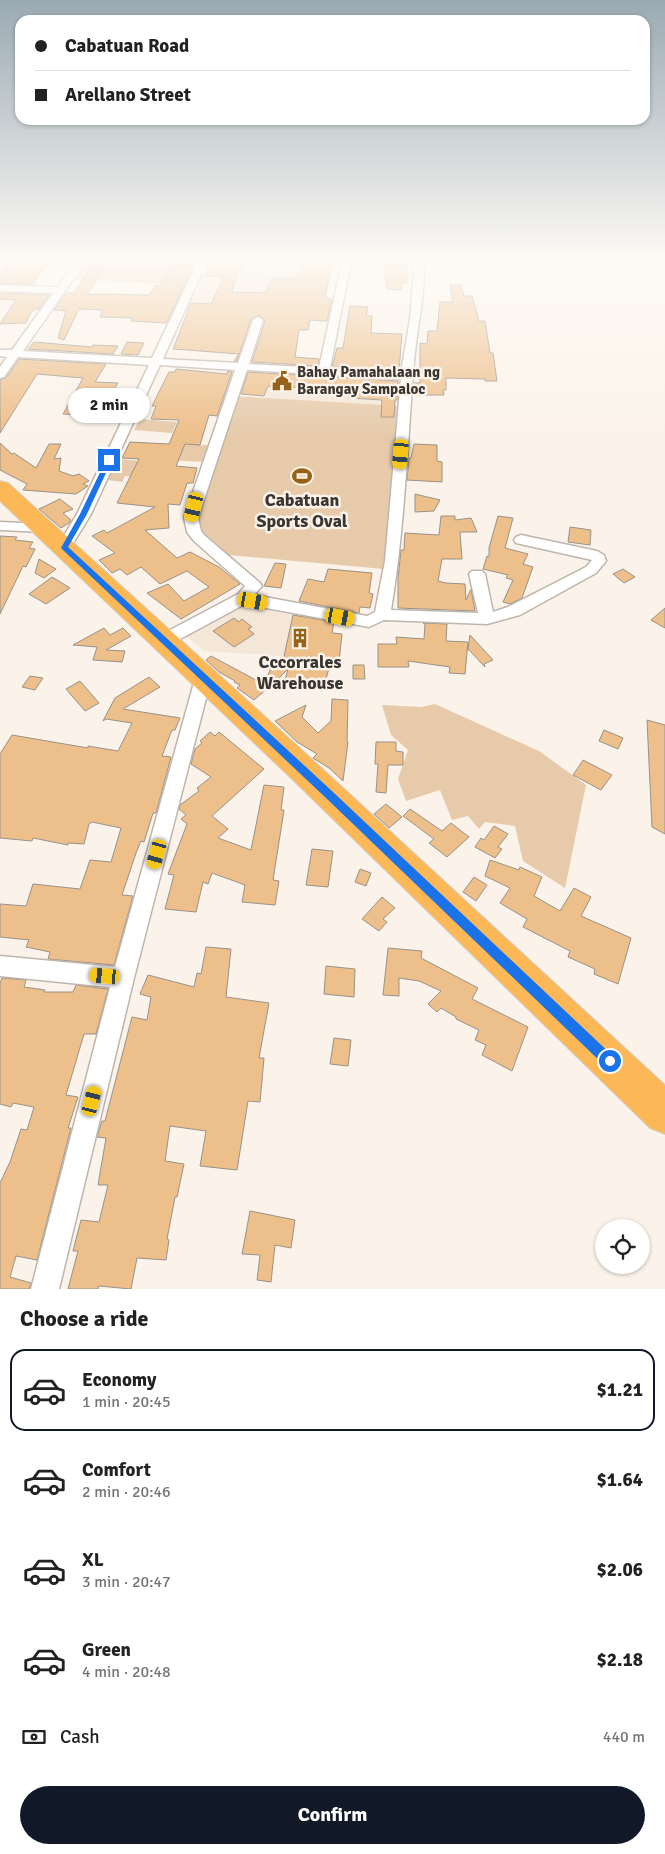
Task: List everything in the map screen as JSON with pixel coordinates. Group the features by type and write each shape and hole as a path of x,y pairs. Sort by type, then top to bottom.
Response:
{"highway":[{"path":"0,488 310,777 665,1113"}],"street":[{"path":"0,375 41,317"},
{"path":"0,526 55,538 84,514 176,317"},
{"path":"324,372 335,317"},
{"path":"382,615 392,561 407,376 415,317"},
{"path":"163,642 244,598 254,586 199,538 194,532 191,518 258,320"},
{"path":"0,354 407,376"},
{"path":"244,598 369,622 382,615 487,619 514,611 591,570 599,562 599,558 592,554 521,540"},
{"path":"477,574 487,619"},
{"path":"45,1289 122,978 203,679"},
{"path":"0,966 122,978"}],"shaded area":[{"path":"262,317 297,317 297,319"},
{"path":"273,372 405,377 401,406 265,398"},
{"name":"Cabatuan Sports Oval","path":"235,396 401,406 384,569 229,555 202,531 197,519"},
{"path":"140,419 177,422 172,433 134,430"},
{"path":"173,444 210,445 205,462 167,460"},
{"path":"120,459 160,463 152,479 125,476 122,482 107,480"},
{"path":"241,605 317,619 310,658 204,651 186,636"},
{"path":"435,704 539,751 586,785 565,888 523,861 515,826 485,822 479,829 468,816 452,820 440,790 406,801 398,779 408,750 391,735 382,705 421,707"}],"building":[{"path":"5,317 29,317 26,323 0,324"},
{"path":"64,317 75,317 64,340 58,338"},
{"path":"105,317 169,317 166,323 131,321 133,318"},
{"path":"185,317 255,317 251,319 237,361 234,361 239,354 173,349"},
{"path":"261,317 328,317 327,321 310,320 308,330 299,330 295,357 319,359 318,366 252,362 265,321"},
{"path":"348,317 372,317 371,333 402,334 399,370 332,366 337,348 343,348"},
{"path":"438,317 478,317 479,321 485,321 490,353 493,353 497,381 446,378 446,390 443,390 444,395 413,395 414,383 420,383 420,343 427,344 428,331 437,331"},
{"path":"34,342 92,347 93,345 118,346 113,354 28,349"},
{"path":"127,342 144,343 138,355 121,354"},
{"path":"19,359 106,364 95,382 118,383 99,416 63,414 83,378 37,374 0,433 0,380 6,378"},
{"path":"176,369 227,374 228,371 232,372 217,416 209,415 200,445 185,444 176,466 197,468 193,483 187,483 180,505 168,504 169,528 145,530 177,558 190,552 219,567 240,584 181,619 147,593 168,584 184,601 209,587 187,571 160,584 141,567 127,575 120,569 112,573 99,560 115,553 92,536 104,530 107,533 155,507 117,503 139,459 122,458 130,442 169,444 179,420 151,419 156,406 152,406 169,372 175,372"},
{"path":"248,372 398,381 394,417 381,417 382,400 349,398 350,390 268,386 264,396 241,394"},
{"path":"0,443 12,454 14,453 36,468 49,444 61,444 54,459 61,458 59,471 73,476 79,474 89,481 83,484 88,486 76,494 23,490 27,484 0,470"},
{"path":"414,444 437,445 437,461 442,462 442,482 407,480 409,458 411,458"},
{"path":"415,494 440,500 434,511 415,512"},
{"path":"60,499 73,509 63,513 71,520 61,528 39,509"},
{"path":"441,516 455,516 455,520 471,518 477,532 460,532 462,559 442,559 438,581 465,584 466,600 471,589 475,611 398,608 398,578 401,550 404,550 405,533 439,535"},
{"path":"498,516 513,518 505,548 528,554 523,564 533,567 522,598 510,604 503,602 513,580 506,578 508,575 483,569 487,556 489,557 489,548"},
{"path":"570,527 591,530 590,545 568,542"},
{"path":"0,536 17,537 15,540 33,542 29,548 35,549 26,567 23,566 0,614"},
{"path":"39,559 56,569 44,578 35,573"},
{"path":"275,563 286,564 281,588 264,586"},
{"path":"328,569 372,573 369,593 373,594 370,608 360,607 359,613 299,601 308,579 324,582"},
{"path":"623,569 635,577 624,583 613,574"},
{"path":"52,577 70,588 46,604 29,594"},
{"path":"665,608 665,628 651,620"},
{"path":"293,615 334,622 332,633 342,634 339,662 331,661 326,679 285,680 288,669 276,681 268,675 274,660 283,661"},
{"path":"234,618 239,622 242,619 252,627 248,629 254,634 234,647 213,631"},
{"path":"423,623 447,624 446,641 468,642 465,674 449,673 450,667 408,661 409,667 378,667 378,644 397,644 396,637 424,639 425,624"},
{"path":"104,628 110,635 123,628 131,636 106,650 125,651 122,662 93,660 97,647 73,645"},
{"path":"470,635 493,660 484,664 485,667 468,649"},
{"path":"211,656 269,687 254,700 237,688 240,685 219,672 206,660"},
{"path":"353,665 364,665 365,679 353,679"},
{"path":"30,676 43,678 35,690 22,687"},
{"path":"149,677 160,687 123,709 180,718 175,730 172,730 162,756 171,757 156,813 153,813 144,842 141,841 136,853 122,895 133,896 114,965 48,959 50,952 26,947 29,940 0,937 0,904 26,906 33,884 80,889 90,860 111,862 121,828 92,822 89,824 84,844 68,843 68,845 33,838 32,841 0,838 0,754 12,735 88,748 88,746 118,751 132,723 106,719 103,721 115,698"},
{"path":"80,681 99,703 85,711 66,689"},
{"path":"332,699 348,700 348,742 343,781 329,768 313,758 317,754 297,742 275,721 306,705 302,717 318,733 331,721"},
{"path":"647,720 665,725 665,834 652,827"},
{"path":"604,730 623,738 618,749 599,741"},
{"path":"210,732 215,736 219,732 264,769 212,816 228,829 218,838 251,850 264,785 284,787 281,810 284,810 273,880 279,881 275,905 242,902 245,885 212,873 208,884 203,882 196,912 165,909 174,875 168,874 187,824 181,819 186,815 179,809 180,805 199,791 197,788 211,777 191,764 195,749 202,743 200,741"},
{"path":"376,742 396,742 396,751 403,752 403,765 388,765 386,793 376,792 378,764 375,764"},
{"path":"583,760 612,775 601,790 573,775"},
{"path":"386,804 402,817 389,828 374,814"},
{"path":"410,809 442,831 451,823 469,837 447,857 429,843 434,839 403,816"},
{"path":"494,826 508,834 498,847 502,849 495,858 475,847 481,838 484,840"},
{"path":"312,849 333,851 328,887 306,885"},
{"path":"490,860 519,870 520,867 542,877 534,896 560,911 574,888 591,897 581,916 631,938 618,984 594,974 595,969 568,957 570,951 523,927 527,919 500,903 510,888 485,876"},
{"path":"360,869 371,873 366,886 355,882"},
{"path":"474,877 487,885 476,901 463,892"},
{"path":"382,897 395,908 383,919 387,922 379,931 362,919"},
{"path":"206,947 231,949 226,997 269,1003 259,1058 264,1058 260,1102 248,1101 237,1170 200,1166 206,1131 170,1126 165,1161 184,1164 167,1239 169,1240 166,1260 137,1258 131,1289 99,1286 98,1289 68,1289 78,1251 73,1251 81,1220 99,1222 108,1185 98,1185 106,1138 97,1137 102,1121 105,1121 132,1017 147,1020 151,997 140,994 148,975 194,987 197,973 201,974"},
{"path":"388,948 422,951 421,958 478,988 472,999 528,1027 512,1071 482,1055 486,1045 475,1040 479,1030 456,1019 456,1017 441,1008 437,1012 428,1004 441,991 419,981 399,978 399,996 383,995"},
{"path":"326,966 355,969 354,997 324,994"},
{"path":"2,978 26,980 24,987 45,990 44,992 73,992 76,985 108,989 96,1034 84,1034 66,1095 78,1097 68,1128 71,1128 37,1260 16,1256 10,1277 31,1283 29,1289 0,1289 0,1183 10,1162 21,1129 27,1130 34,1107 13,1103 11,1107 0,1104 0,983"},
{"path":"334,1038 351,1040 348,1066 330,1064"},
{"path":"250,1211 295,1220 291,1248 275,1245 271,1282 257,1280 260,1255 242,1254"}],"place":[{"name":"Bahay Pamahalaan ng Barangay Sampaloc","path":"282,381"},
{"name":"Cabatuan Sports Oval","path":"302,476"},
{"name":"Cccorrales Warehouse","path":"300,638"}],"route":[{"path":"109,460 84,514 64,548 289,757 610,1061"}]}
